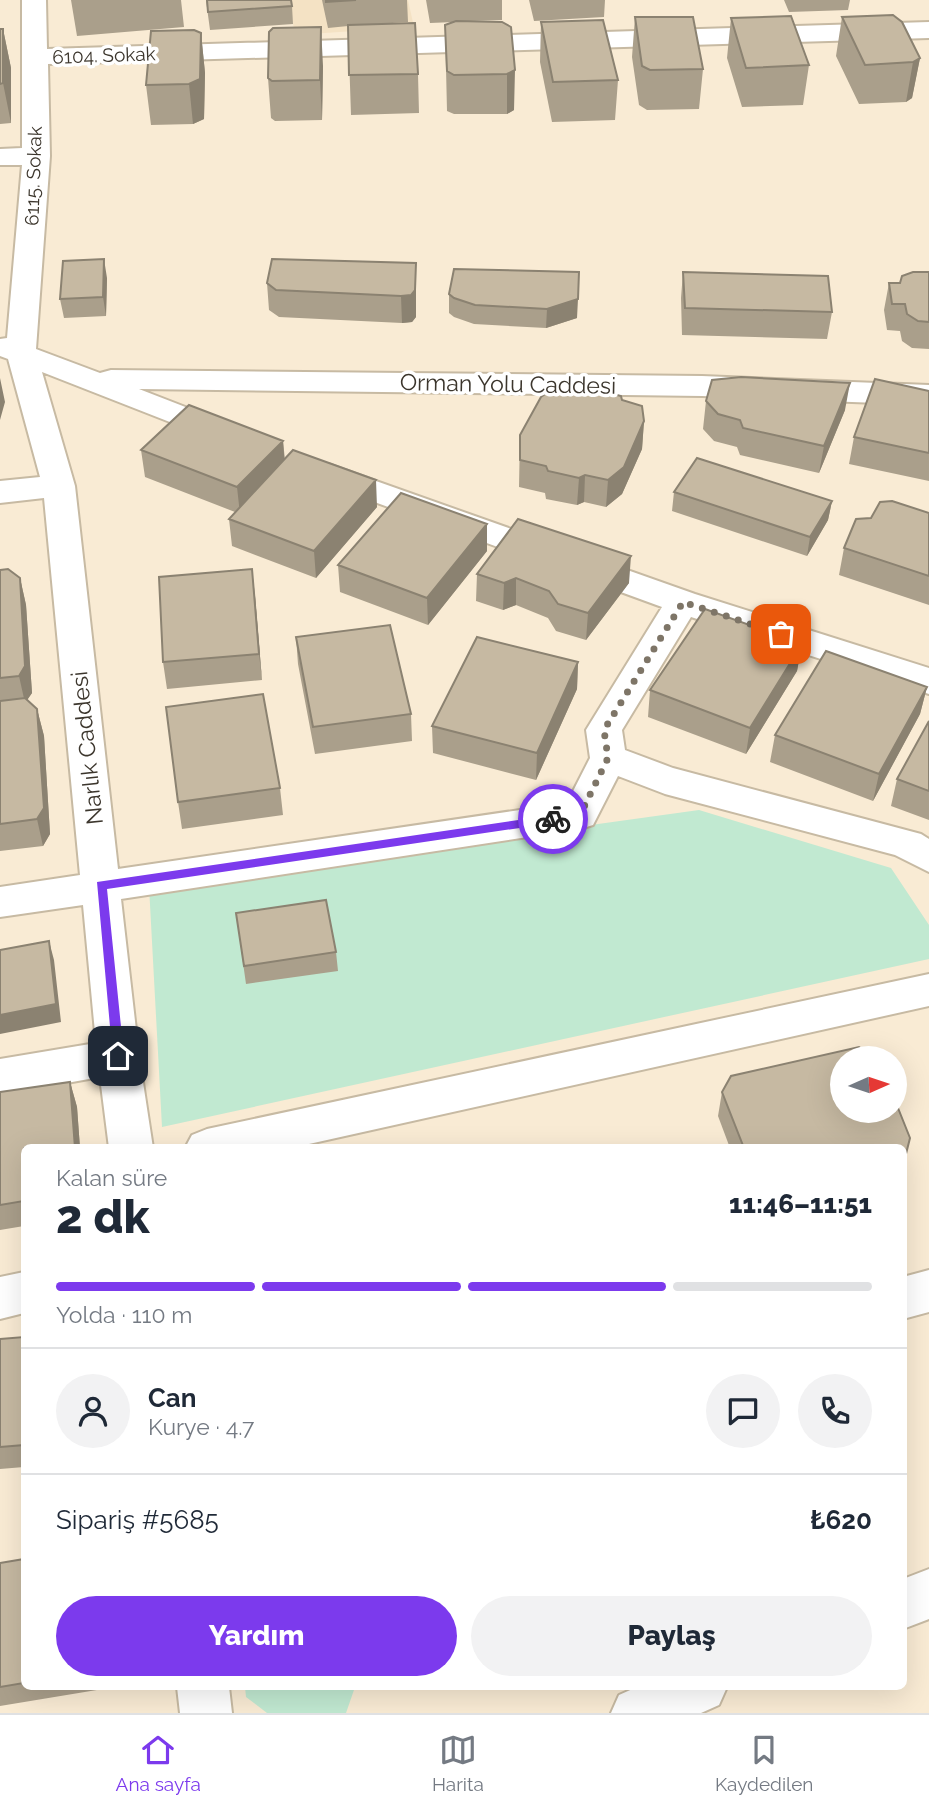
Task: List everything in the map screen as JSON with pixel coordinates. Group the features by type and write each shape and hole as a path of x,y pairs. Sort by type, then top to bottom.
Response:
{"street":[{"name":"6115. Sokak","path":"11,349 36,156 33,0"},
{"name":"6104. Sokak","path":"34,57 921,31"},
{"path":"0,157 36,156"},
{"path":"11,349 252,444"},
{"name":"Narlık Caddesi","path":"11,349 59,486 118,1056 130,1144"},
{"name":"Orman Yolu Caddesi","path":"88,379 702,386 929,395"},
{"path":"302,465 683,602 929,681"},
{"path":"0,492 59,486"},
{"path":"0,901 580,815 608,758 604,730 683,602"},
{"path":"608,758 665,780 907,844 929,857"},
{"path":"248,1144 289,1140 929,990"},
{"path":"0,1077 118,1056"},
{"path":"907,1297 929,1291"},
{"path":"0,1298 21,1294"},
{"path":"907,1602 929,1594"},
{"path":"203,1690 206,1713"},
{"path":"637,1713 694,1690"}],"shaded area":[{"path":"289,0 408,0 414,27 295,35"}],"green space":[{"path":"699,810 891,868 929,925 929,959 162,1127 149,886"},
{"path":"245,1690 354,1690 346,1713 267,1713 246,1697"}],"building":[{"path":"207,0 291,0 292,6 208,12"},
{"path":"893,15 902,22 920,58 913,62 865,65 842,17"},
{"path":"791,16 809,65 746,68 731,18"},
{"path":"635,17 693,17 703,69 650,70 642,66"},
{"path":"603,20 618,80 553,82 541,22"},
{"path":"456,21 502,22 511,27 515,70 507,74 454,75 447,71 445,25"},
{"path":"415,23 418,74 349,75 348,25"},
{"path":"321,27 320,80 272,81 268,78 269,32 273,28"},
{"path":"0,29 3,29 3,83 0,84"},
{"path":"194,30 201,33 200,79 189,84 146,85 151,31"},
{"path":"104,259 103,297 60,299 63,261"},
{"path":"272,259 416,263 415,290 411,295 401,296 276,290 267,283"},
{"path":"454,269 579,272 578,299 547,309 475,305 449,294"},
{"path":"683,272 828,276 832,312 685,308"},
{"path":"913,272 929,272 929,322 918,321 907,314 905,304 892,304 889,283 900,283 902,276"},
{"path":"741,377 850,383 824,446 743,428 740,420 718,414 706,401 712,380"},
{"path":"875,379 929,391 929,453 854,437"},
{"path":"587,387 621,396 622,400 642,406 644,421 624,467 608,480 585,475 579,478 548,471 546,466 520,460 520,435 541,397 552,389 584,392"},
{"path":"189,405 283,441 237,487 141,450"},
{"path":"293,450 376,480 314,551 229,519"},
{"path":"697,458 832,501 810,537 674,492"},
{"path":"401,493 487,524 427,598 338,565"},
{"path":"892,501 929,513 929,576 844,548 856,519 871,518 880,502"},
{"path":"518,519 631,556 588,613 558,604 549,591 516,578 504,583 477,574"},
{"path":"8,569 20,578 25,666 19,676 0,678 0,570"},
{"path":"252,569 259,654 163,662 159,577"},
{"path":"705,609 802,644 750,728 650,690"},
{"path":"390,625 411,714 313,727 296,637"},
{"path":"477,637 578,662 537,753 432,726"},
{"path":"826,651 927,687 879,774 775,735"},
{"path":"263,694 280,788 178,802 166,707"},
{"path":"25,698 37,709 44,808 37,819 0,824 0,701"},
{"path":"929,721 929,791 897,779"},
{"path":"326,900 336,952 244,966 236,913"},
{"path":"49,941 56,1004 0,1015 0,950"},
{"path":"830,1054 830,1124 904,1124 910,1138 907,1150 907,1144 742,1144 722,1092 731,1076"},
{"path":"70,1082 75,1144 21,1144 21,1202 0,1205 0,1092"},
{"path":"21,1337 21,1445 0,1447 0,1339"},
{"path":"21,1560 21,1684 0,1687 0,1563"}],"way so far":[{"path":"553,819 580,815 608,758 604,730 683,602 781,634"}],"route":[{"path":"118,1056 101,885 553,819"}]}
